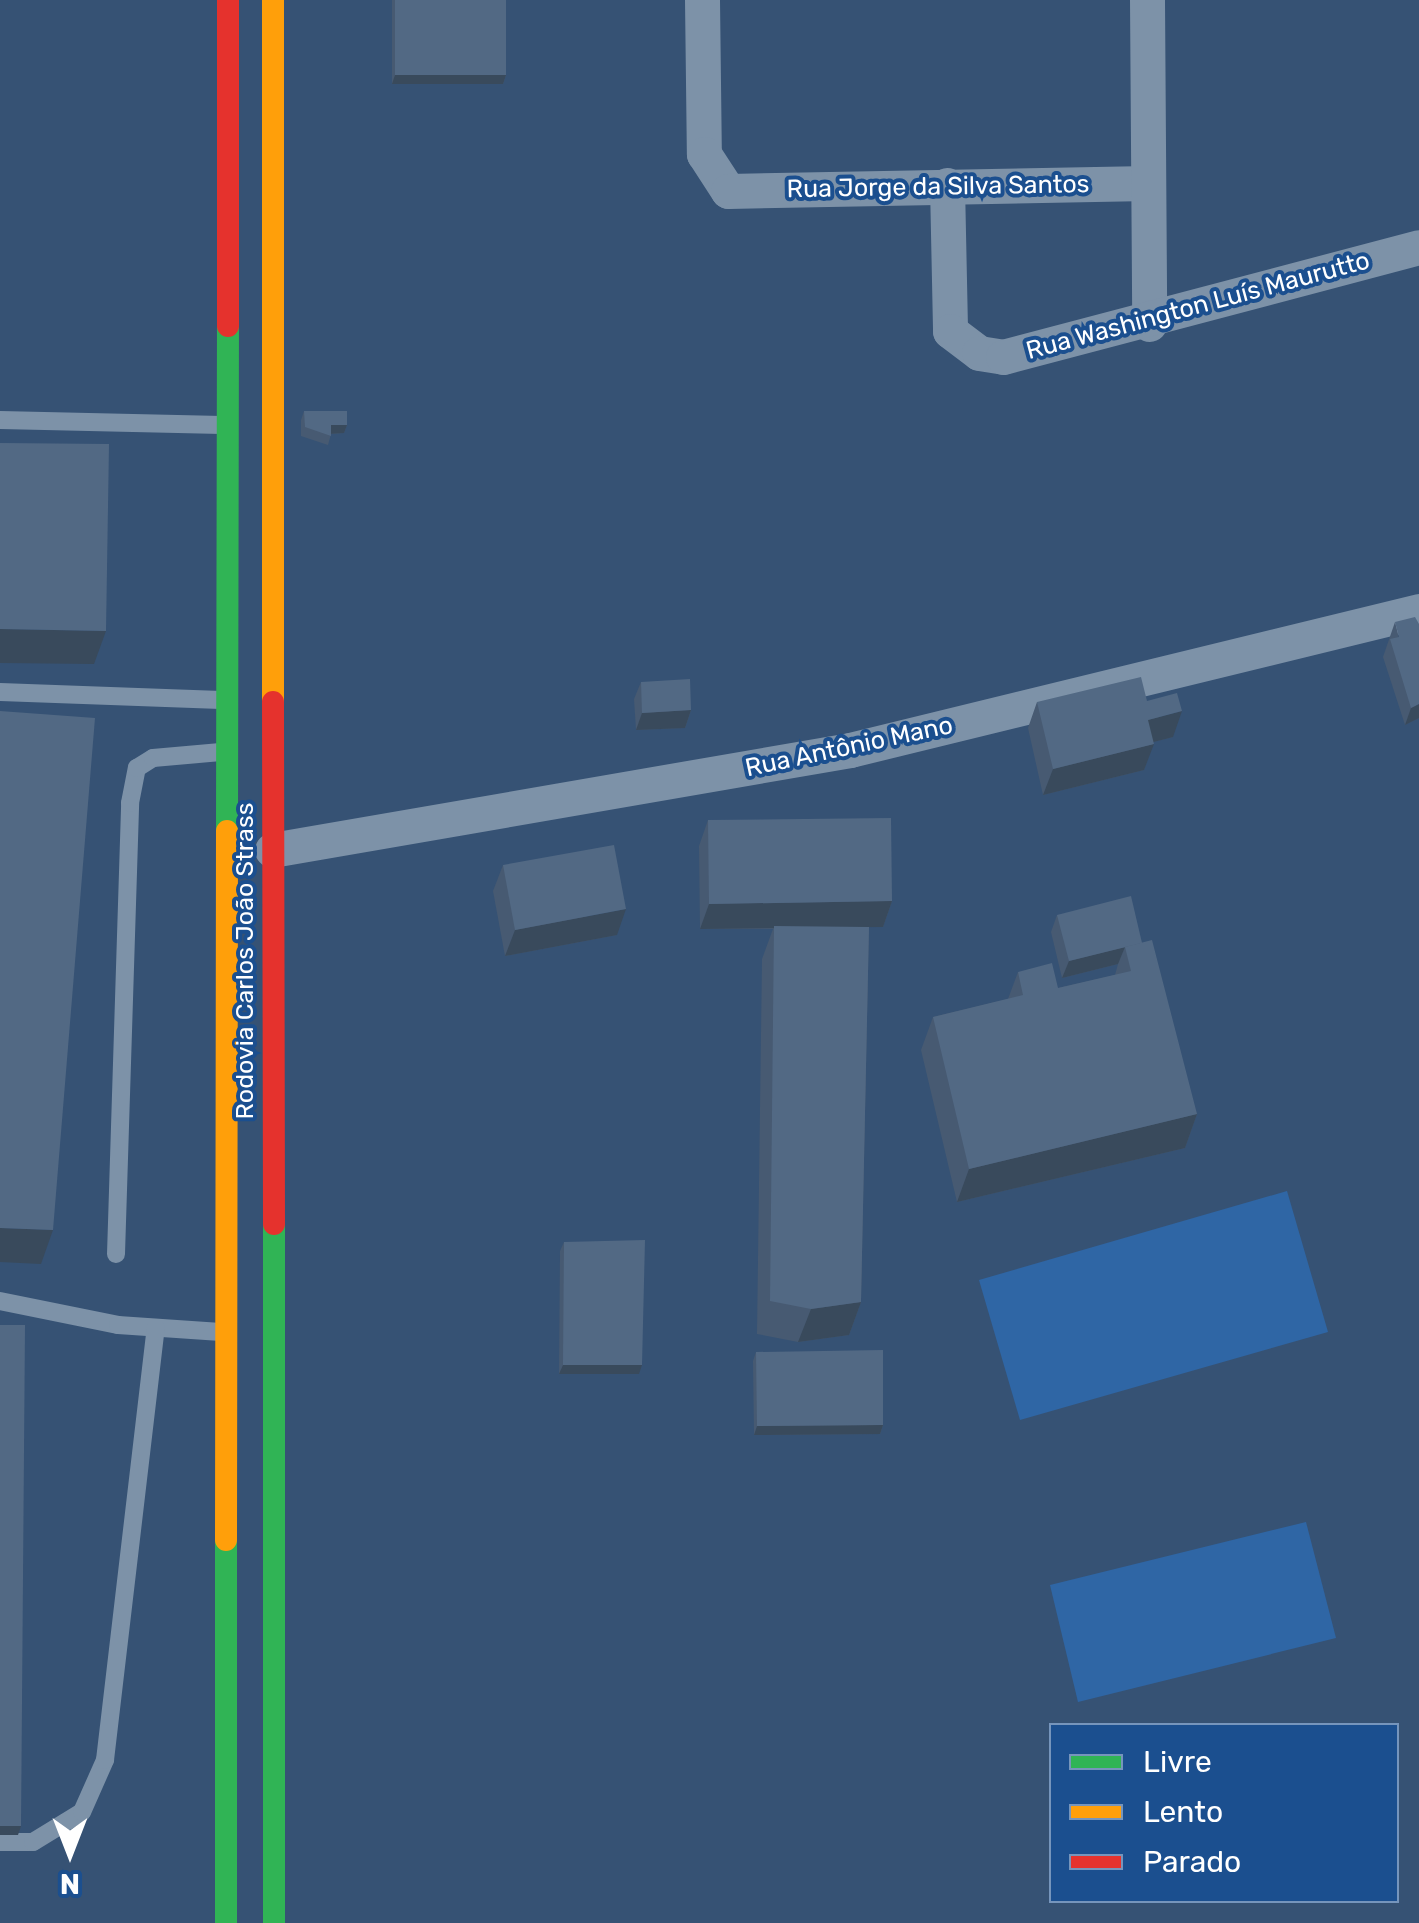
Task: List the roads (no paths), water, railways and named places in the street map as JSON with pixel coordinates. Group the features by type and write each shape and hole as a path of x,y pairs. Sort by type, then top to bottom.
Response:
{"highway":[{"name":"Rodovia Carlos João Strass","path":"226,1923 228,0"},
{"name":"Rodovia Carlos João Strass","path":"274,0 274,1923"}],"street":[{"name":"Rua Jorge da Silva Santos","path":"702,0 704,154 728,191 1148,183"},
{"path":"1146,0 1149,324"},
{"name":"Rua Washington Luís Maurutto","path":"947,186 950,331 979,353 1003,357 1149,324 1419,247"},
{"name":"Rua Antônio Mano","path":"272,850 850,750 1419,611"}],"lane":[{"path":"0,420 227,426"},
{"path":"0,692 227,700"},
{"path":"116,1254 137,768 153,758 227,752"},
{"path":"0,1301 156,1328 226,1333"},
{"path":"0,1842 34,1842 82,1812 106,1760 156,1328"}]}
